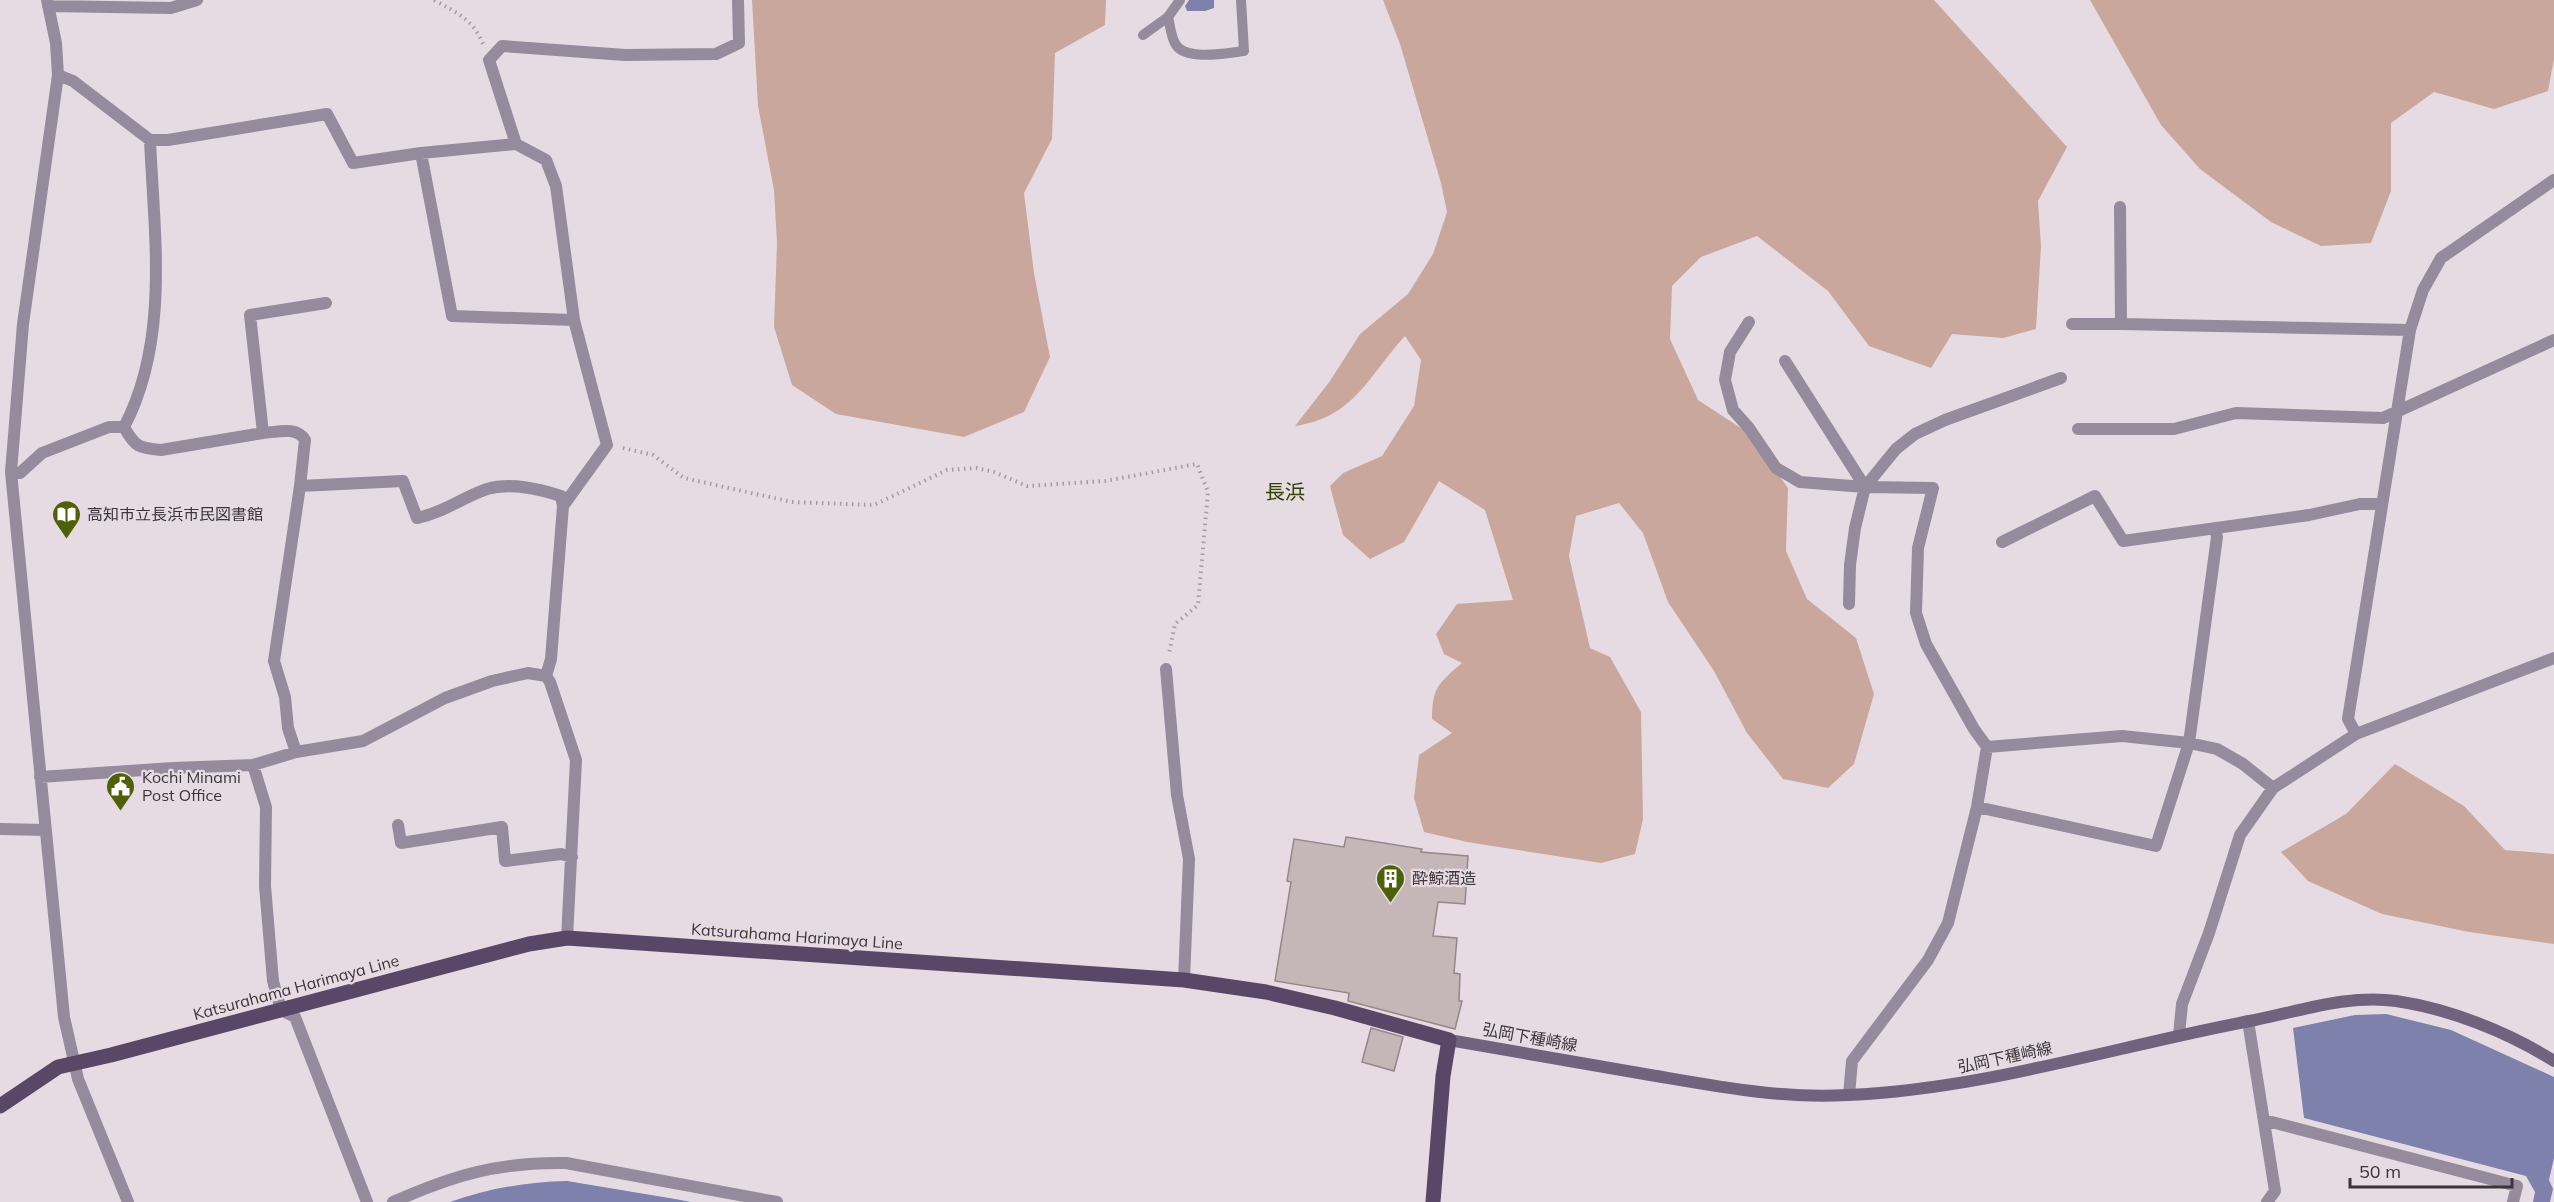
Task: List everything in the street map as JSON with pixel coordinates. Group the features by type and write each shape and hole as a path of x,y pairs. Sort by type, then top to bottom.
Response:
{"main road":[{"name":"Katsurahama Harimaya Line","path":"0,1106 50,1071 74,1063 529,944 567,938 1184,980 1266,992 1335,1008 1449,1040"},
{"name":"弘岡下種崎線","path":"1449,1040 1733,1089 1804,1096 1849,1095 1952,1085 2247,1021 2355,1001 2395,1001 2478,1022 2554,1061"},
{"path":"1434,1202 1443,1076 1449,1040"}],"street":[{"path":"128,1202 78,1079 64,1017 11,471 24,324 58,75 56,43 48,3 171,8 197,0"},
{"path":"516,144 489,60 502,46 625,55 716,54 739,43 738,0"},
{"path":"58,75 73,81 150,140 168,140 327,114 353,163 421,153 516,144 546,160 556,186 574,320 607,445 563,506"},
{"path":"124,427 132,414 153,340 155,251 150,140"},
{"path":"421,153 452,316 574,320"},
{"path":"2356,734 2348,719 2410,330 2423,290 2441,258 2554,180"},
{"path":"2120,207 2121,324"},
{"path":"263,433 250,315 326,303"},
{"path":"1749,322 1730,352 1725,380 1733,410 1749,428 1776,468 1800,482 1865,487 1933,488 1918,548 1916,612 1926,644 1974,729 1987,747 1977,807 1948,923 1928,960 1852,1061 1849,1095"},
{"path":"2072,324 2410,330"},
{"path":"2078,429 2174,429 2236,412 2383,418 2554,340"},
{"path":"1785,361 1865,487"},
{"path":"1850,604 1850,565 1855,528 1865,487 1896,449 1915,434 1944,420 2061,378"},
{"path":"11,471 20,473 42,453 70,442 109,427 124,427"},
{"path":"124,427 133,443 144,449 161,450 263,433 294,431 302,434 305,440 300,486 274,661 285,697 288,728 296,752"},
{"path":"300,486 403,481 417,518 432,515 486,490 504,486 561,496 563,506 551,659 546,676"},
{"path":"2002,543 2095,496 2123,541 2309,515 2360,504 2382,504"},
{"path":"1977,807 2156,846 2189,742 2217,537 2215,528"},
{"path":"2179,1035 2181,1004 2209,933 2240,835 2273,788 2356,734 2554,658"},
{"path":"1166,669 1177,795 1189,859 1184,980"},
{"path":"40,777 253,765 296,752 363,741 445,698 492,681 528,673 546,676 576,760 567,938"},
{"path":"1987,747 2122,736 2189,742 2217,748 2243,764 2273,788"},
{"path":"253,765 266,807 265,886 273,981 281,1010 295,1017 367,1202"},
{"path":"398,825 401,843 502,827 505,861 561,854 572,857"},
{"path":"0,829 46,830"},
{"path":"2247,1021 2275,1191 2266,1202"},
{"path":"2264,1120 2517,1186 2513,1202"},
{"path":"393,1202 462,1175 504,1166 536,1163 566,1163 610,1170 777,1202"}],"lane":[{"path":"1143,35 1168,17 1180,0"},
{"path":"1168,17 1175,45 1188,54 1217,55 1244,51 1241,0"}],"path":[{"path":"434,0 467,18 478,34 489,60"},
{"path":"607,445 653,455 684,478 792,502 874,505 947,470 976,468 994,472 1027,486 1105,481 1197,464 1208,492 1198,605 1176,624 1166,669"}],"shaded area":[{"path":"752,0 1106,0 1105,25 1055,53 1052,139 1024,193 1034,273 1050,357 1024,412 964,437 836,414 792,385 774,327 777,243 774,190 758,106"},
{"path":"1383,0 1934,0 2067,147 2038,201 2041,246 2036,329 2003,338 1952,334 1931,368 1869,346 1828,291 1757,236 1701,257 1672,286 1670,339 1698,400 1750,434 1788,488 1786,551 1807,599 1856,638 1874,694 1854,764 1828,788 1783,779 1747,733 1714,671 1668,602 1643,533 1619,503 1576,516 1569,556 1590,648 1610,657 1641,712 1643,819 1635,854 1601,863 1467,842 1424,832 1414,798 1419,755 1452,733 1432,719 1433,700 1438,686 1462,663 1444,654 1436,634 1457,604 1513,600 1485,510 1439,481 1404,542 1370,559 1343,535 1330,486 1343,473 1382,456 1414,406 1421,360 1405,336 1359,393 1346,404 1332,414 1295,426 1330,381 1360,334 1408,294 1433,254 1447,212 1441,183 1400,44"},
{"path":"2090,0 2554,0 2554,59 2548,91 2494,109 2434,92 2391,123 2391,191 2371,243 2321,246 2271,222 2200,169 2161,125"},
{"path":"2395,764 2464,806 2505,850 2554,854 2554,944 2469,932 2382,914 2308,881 2281,852 2346,814"}],"water":[{"path":"1189,0 1214,0 1214,8 1205,11 1187,11 1185,6"},
{"path":"2386,1014 2451,1030 2554,1077 2554,1158 2549,1180 2553,1189 2550,1202 2533,1202 2535,1192 2526,1176 2304,1118 2293,1028 2355,1015"},
{"path":"567,1181 691,1202 450,1202 508,1187"}],"building":[{"path":"1346,837 1422,849 1421,852 1468,856 1465,904 1438,902 1433,936 1457,938 1454,973 1460,974 1459,1001 1462,1001 1455,1029 1348,1001 1349,993 1275,981 1291,882 1287,881 1294,839 1344,847"},
{"path":"1371,1028 1403,1037 1394,1071 1362,1062"}],"place":[{"name":"高知市立長浜市民図書館","path":"66,540"},
{"name":"Kochi Minami Post Office","path":"121,812"},
{"name":"酔鯨酒造","path":"1391,904"}],"district":[{"name":"長浜","path":"1285,492"}]}
